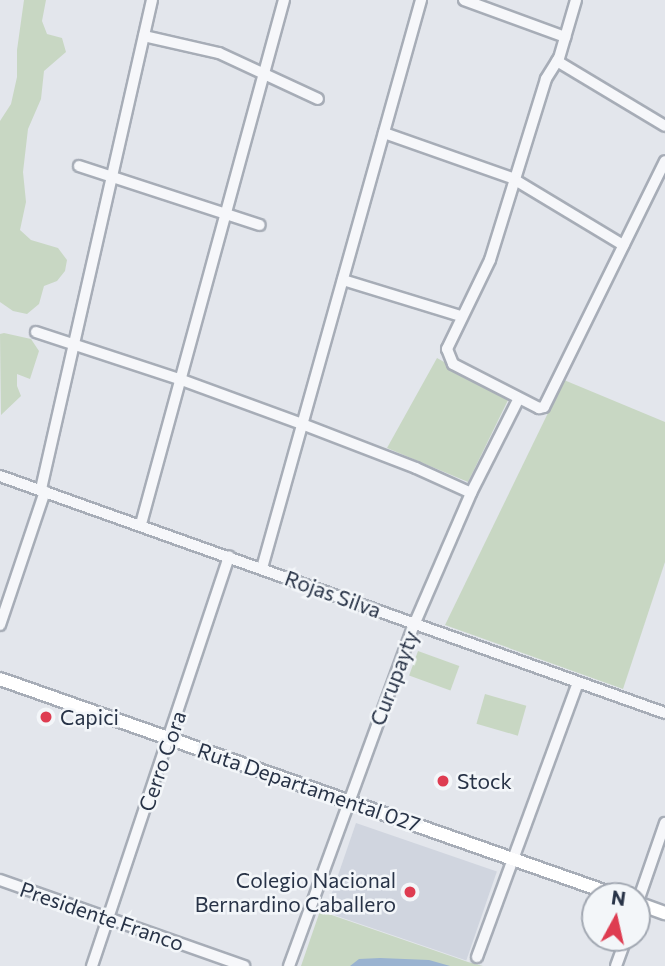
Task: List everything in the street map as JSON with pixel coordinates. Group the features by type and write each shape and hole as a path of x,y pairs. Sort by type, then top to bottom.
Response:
{"main road":[{"name":"Ruta Departamental 027","path":"0,679 581,883"}],"street":[{"path":"0,625 43,490 152,0"},
{"path":"141,524 284,0"},
{"path":"262,568 421,0"},
{"path":"464,0 565,37"},
{"path":"576,0 557,61 546,79 490,260 447,349 453,364 539,408 544,407 665,161"},
{"path":"144,36 219,53 318,99"},
{"path":"557,61 665,125"},
{"path":"384,133 515,180 623,245"},
{"path":"79,166 260,225"},
{"path":"343,280 461,316"},
{"path":"36,332 179,379 302,424 416,468 471,493"},
{"name":"Curupayty","path":"289,966 414,625 471,493 519,398"},
{"name":"Rojas Silva","path":"0,476 229,555 414,625 665,713"},
{"name":"Cerro Cora","path":"92,966 170,739 229,555"},
{"path":"477,957 578,683"},
{"path":"644,882 665,823"},
{"name":"Presidente Franco","path":"0,880 244,966"}],"shaded area":[{"name":"Colegio Nacional Bernardino Caballero","path":"356,823 497,872 466,960 325,912"}],"green space":[{"path":"24,0 46,0 42,21 47,34 62,38 66,52 44,71 41,99 28,129 23,172 26,202 20,230 31,240 58,248 67,260 65,271 57,281 44,286 39,304 27,314 13,311 0,302 0,121 11,104 17,77 17,50"},
{"path":"0,334 31,339 39,351 30,379 17,374 17,386 21,396 1,415"},
{"path":"437,358 509,398 468,482 387,448"},
{"path":"564,380 665,422 665,562 623,689 445,625"},
{"path":"418,651 459,666 450,690 409,675"},
{"path":"485,694 526,706 518,736 476,724"},
{"path":"320,911 468,962 483,966 301,966"}],"water":[{"path":"359,959 429,960 450,966 350,966"}],"place":[{"name":"Capici","path":"46,717"},
{"name":"Stock","path":"443,781"},
{"name":"Colegio Nacional Bernardino Caballero","path":"410,892"}]}
